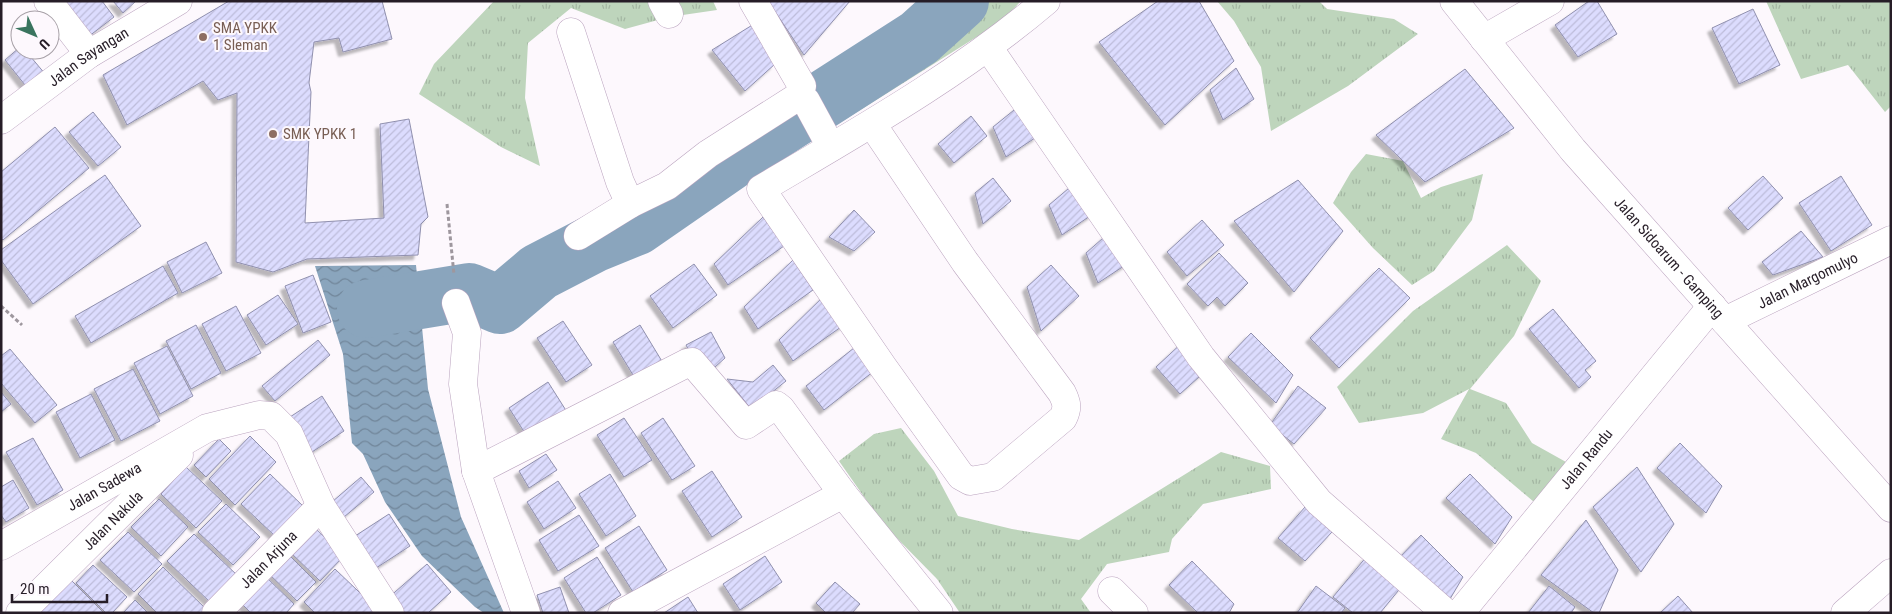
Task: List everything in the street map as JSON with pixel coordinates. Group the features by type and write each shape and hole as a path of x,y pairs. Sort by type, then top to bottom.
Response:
{"street":[{"path":"48,1 89,54"},
{"name":"Jalan Sayangan","path":"1,120 89,54 178,1"},
{"path":"753,1 802,86 807,105 831,147"},
{"path":"872,124 965,262 1062,393 1066,402 1067,410 1063,418 993,478 970,481 961,476 883,367 761,188 872,124 988,47 1046,1"},
{"name":"Jalan Sidoarum - Gamping","path":"1454,1 1573,150 1891,508"},
{"path":"1484,39 1550,1"},
{"path":"571,32 620,182 630,204"},
{"path":"988,47 1201,357 1319,502 1446,613"},
{"path":"578,236 630,204 667,186 708,154 807,105"},
{"name":"Jalan Margomulyo","path":"1719,314 1891,240"},
{"path":"455,290 467,333 464,384 492,463 526,613"},
{"name":"Jalan Randu","path":"1460,613 1719,314"},
{"path":"492,463 692,362 746,424 771,407 776,406 781,410 843,494 939,613"},
{"path":"207,428 259,415 271,416 289,434 321,506 390,613"},
{"name":"Jalan Sadewa","path":"1,546 207,428"},
{"name":"Jalan Nakula","path":"20,613 207,428"},
{"path":"622,613 843,494"},
{"name":"Jalan Arjuna","path":"216,613 321,506"},
{"path":"1845,613 1891,573"},
{"path":"1112,591 1134,613"}],"path":[{"path":"447,204 455,290"},
{"path":"1,306 22,325"}],"green space":[{"path":"494,1 713,1 717,10 669,17 625,29 571,8 528,43 525,98 540,166 501,147 419,94 434,64"},
{"path":"971,1 1021,1 1002,21 838,124 824,92 918,25"},
{"path":"1217,1 1319,1 1327,9 1394,19 1418,34 1348,86 1271,131 1261,67 1234,21"},
{"path":"1766,1 1891,1 1891,106 1885,112 1848,65 1801,79"},
{"path":"1366,154 1403,161 1421,198 1441,187 1483,174 1472,220 1434,271 1412,285 1373,248 1333,203 1351,172"},
{"path":"1507,245 1541,281 1514,336 1470,389 1506,403 1532,443 1566,462 1534,502 1476,453 1441,439 1469,389 1423,413 1359,423 1337,387 1413,311"},
{"path":"901,428 934,471 958,516 1012,529 1079,540 1221,452 1270,466 1271,489 1203,504 1172,539 1169,552 1107,564 1081,599 1091,613 960,613 937,579 883,524 839,461 874,434"}],"water":[{"path":"416,265 428,389 461,517 504,613 484,613 475,607 422,556 385,502 363,454 352,443 343,354 315,266"}],"building":[{"path":"55,1 102,1 114,17 84,40"},
{"path":"113,1 136,1 123,13"},
{"name":"SMK YPKK 1","path":"229,1 382,1 392,39 343,52 339,38 314,42 309,83 311,92 305,223 384,218 380,124 409,119 428,217 421,224 418,255 307,259 273,272 236,262 237,93 218,100 203,81 127,125 103,75"},
{"path":"768,1 850,1 804,55"},
{"path":"1158,1 1199,1 1234,61 1165,125 1099,42"},
{"path":"1589,1 1597,1 1617,34 1578,57 1555,25"},
{"path":"1753,9 1780,65 1739,84 1712,28"},
{"path":"754,24 775,64 745,91 712,50"},
{"path":"10,56 10,60 33,60 46,75 29,90 5,60"},
{"path":"1236,68 1254,99 1223,120 1210,90"},
{"path":"1465,69 1514,128 1425,182 1376,135"},
{"path":"1019,106 1038,136 1006,157 993,127"},
{"path":"93,112 121,147 98,166 69,132"},
{"path":"971,116 987,136 954,163 938,144"},
{"path":"55,127 89,168 3,240 1,238 1,172"},
{"path":"105,175 141,226 33,304 1,260 1,250"},
{"path":"1763,176 1783,198 1748,230 1728,208"},
{"path":"1841,176 1872,225 1831,251 1799,203"},
{"path":"993,178 1011,201 983,224 975,193"},
{"path":"1298,180 1343,231 1294,292 1234,221"},
{"path":"1075,183 1093,214 1062,235 1049,205"},
{"path":"854,210 875,232 854,251 829,237"},
{"path":"763,217 784,246 728,285 714,264"},
{"path":"1202,220 1224,245 1187,276 1167,252"},
{"path":"1111,231 1130,262 1098,283 1086,253"},
{"path":"1801,231 1823,257 1773,275 1762,262"},
{"path":"206,242 222,273 182,293 167,262"},
{"path":"1219,253 1248,283 1225,306 1217,297 1208,306 1187,284"},
{"path":"793,260 813,290 758,329 744,307"},
{"path":"694,264 717,295 673,328 650,296"},
{"path":"1051,265 1079,296 1041,331 1027,287"},
{"path":"163,266 178,293 91,343 75,316"},
{"path":"1379,268 1410,298 1339,368 1310,338"},
{"path":"313,275 331,322 303,333 285,286"},
{"path":"828,292 848,322 793,361 779,340"},
{"path":"278,295 298,324 266,345 247,315"},
{"path":"236,306 261,353 226,371 202,324"},
{"path":"1553,309 1596,361 1585,370 1591,377 1579,388 1529,329"},
{"path":"563,321 592,365 566,382 537,338"},
{"path":"196,325 221,373 191,389 166,341"},
{"path":"640,325 663,363 636,380 613,342"},
{"path":"711,332 725,358 715,367 697,365 686,345"},
{"path":"1251,333 1293,375 1276,403 1228,357"},
{"path":"318,340 330,355 275,401 262,386"},
{"path":"1184,341 1209,368 1180,394 1156,367"},
{"path":"859,344 878,368 824,410 806,386"},
{"path":"167,346 193,396 160,414 134,363"},
{"path":"10,349 57,405 35,423 1,383 1,356"},
{"path":"773,365 786,381 751,409 727,379 753,382"},
{"path":"133,369 160,421 121,441 94,389"},
{"path":"548,382 567,412 528,438 509,408"},
{"path":"1298,386 1326,408 1294,444 1270,425"},
{"path":"1,392 11,404 1,412"},
{"path":"91,394 115,440 80,458 56,412"},
{"path":"322,396 344,431 312,452 290,417"},
{"path":"624,418 652,460 624,477 597,435"},
{"path":"663,418 695,466 672,480 641,433"},
{"path":"250,436 276,462 235,505 209,479"},
{"path":"33,438 63,490 37,505 6,452"},
{"path":"219,439 231,451 206,477 194,465"},
{"path":"1680,443 1722,486 1706,513 1657,468"},
{"path":"546,454 557,470 529,488 519,471"},
{"path":"186,467 222,501 196,528 161,494"},
{"path":"1637,467 1674,524 1641,572 1593,507"},
{"path":"712,471 742,517 712,537 682,491"},
{"path":"270,474 304,507 276,537 241,504"},
{"path":"610,474 636,516 606,536 579,494"},
{"path":"1470,474 1512,517 1495,544 1446,498"},
{"path":"361,477 374,492 344,517 332,502"},
{"path":"13,480 29,508 6,522 1,515 1,487"},
{"path":"558,481 576,508 544,529 527,502"},
{"path":"159,499 188,527 161,556 131,527"},
{"path":"226,504 260,537 233,565 198,532"},
{"path":"1305,507 1332,532 1305,561 1278,538"},
{"path":"389,514 410,546 373,570 352,538"},
{"path":"579,515 599,546 558,571 539,540"},
{"path":"1586,520 1618,570 1599,613 1594,613 1541,575"},
{"path":"313,526 344,556 320,581 289,551"},
{"path":"639,526 667,570 633,592 605,548"},
{"path":"128,532 162,564 134,592 100,560"},
{"path":"194,534 238,576 211,603 167,561"},
{"path":"1421,535 1463,577 1447,604 1398,559"},
{"path":"286,552 316,582 297,601 267,572"},
{"path":"765,556 782,582 740,610 723,584"},
{"path":"1367,556 1403,585 1380,613 1353,613 1333,597"},
{"path":"597,557 621,595 593,613 586,613 564,578"},
{"path":"1192,561 1234,604 1229,613 1198,613 1169,585"},
{"path":"427,564 451,592 428,613 399,613 387,599"},
{"path":"93,565 127,597 112,613 106,613 76,583"},
{"path":"163,567 206,609 203,613 157,613 138,594"},
{"path":"335,569 379,611 378,613 315,613 304,602"},
{"path":"264,575 294,604 286,613 251,613 239,601"},
{"path":"71,580 104,613 40,613"},
{"path":"835,582 860,604 852,613 826,613 816,603"},
{"path":"1316,586 1345,608 1341,613 1297,613"},
{"path":"1549,586 1575,607 1571,613 1528,613"},
{"path":"560,587 569,613 543,613 537,595"},
{"path":"1678,596 1693,613 1660,613"},
{"path":"688,597 698,613 664,613"},
{"path":"135,600 148,613 123,613"}],"waterway":[{"path":"366,309 469,292 500,305 539,272 595,243 637,226 771,133 919,38 960,1"}],"place":[{"name":"SMA YPKK 1 Sleman","path":"203,37"},
{"name":"SMK YPKK 1","path":"273,134"}]}
